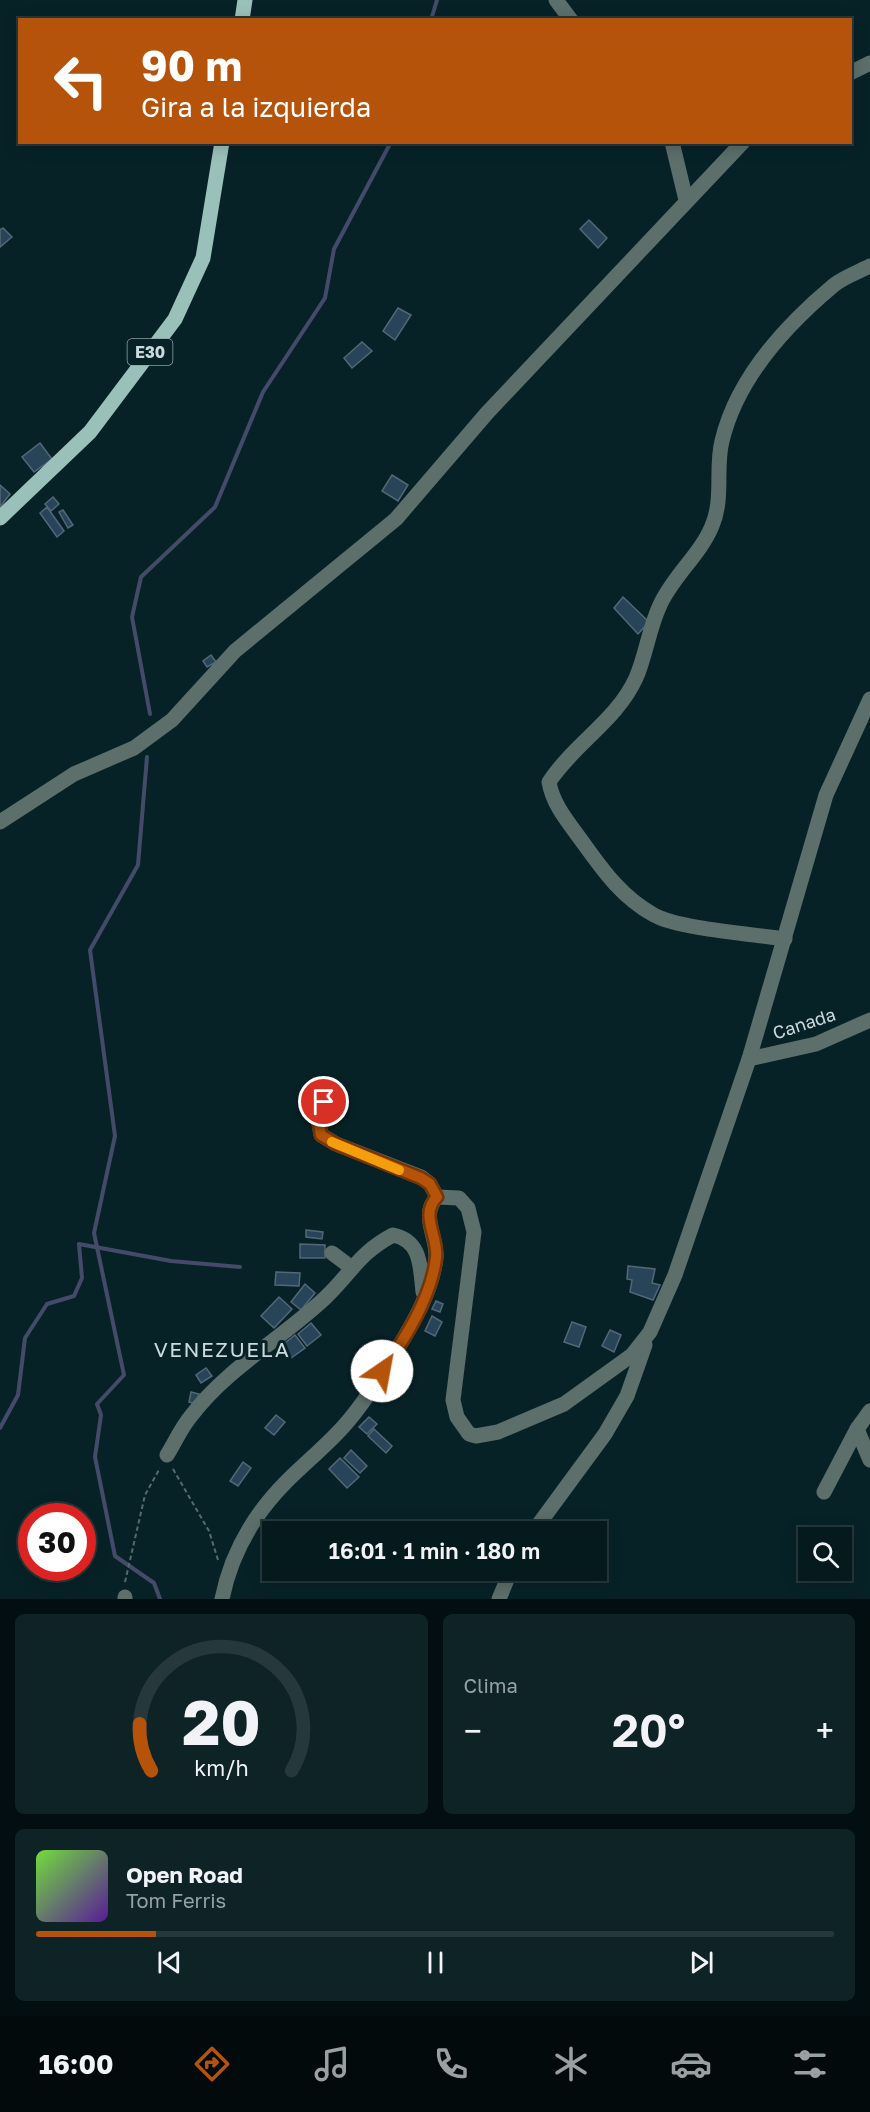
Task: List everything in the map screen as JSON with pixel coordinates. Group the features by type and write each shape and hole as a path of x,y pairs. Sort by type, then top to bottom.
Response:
{"main road":[{"path":"242,18 246,0"},
{"name":"E30","path":"0,518 90,432 175,319 203,258 222,144"}],"street":[{"path":"556,0 570,18"},
{"path":"852,72 870,63"},
{"path":"672,144 686,200"},
{"path":"0,822 74,774 134,748 171,720 235,651 396,519 488,413 741,144"},
{"path":"785,939 683,924 656,917 634,902 611,881 552,799 549,782 559,767 617,708 636,677 660,603 703,545 713,525 718,503 721,442 742,388 778,339 836,284 870,266"},
{"path":"540,1521 616,1415 627,1396 650,1332 675,1275 749,1059 826,795 870,699"},
{"name":"Canada","path":"749,1059 816,1044 870,1020"},
{"path":"324,1102 317,1113 321,1135 336,1144 421,1178 430,1184 437,1197"},
{"path":"222,1599 225,1583 243,1538 285,1484 344,1427 396,1352 424,1301 436,1260 428,1212 430,1203 437,1197 459,1198 468,1208 474,1232 453,1401 457,1417 469,1434 476,1436 498,1432 564,1404 632,1355 650,1332"},
{"path":"167,1455 191,1415 238,1368 291,1329 327,1296 370,1246 393,1235 411,1242 418,1252 424,1301"},
{"path":"332,1253 352,1268"},
{"path":"824,1492 857,1429 870,1411"},
{"path":"857,1429 870,1460"},
{"path":"499,1599 506,1581"}],"path":[{"path":"125,1572 145,1495 167,1455"},
{"path":"167,1455 209,1531 225,1583"}],"building":[{"path":"589,220 607,238 598,248 580,229"},
{"path":"3,228 12,237 0,247 0,230"},
{"path":"398,308 411,315 395,340 383,331"},
{"path":"362,342 372,351 352,368 344,358"},
{"path":"40,443 52,459 34,472 22,457"},
{"path":"392,475 408,485 398,501 382,491"},
{"path":"0,485 10,494 0,507"},
{"path":"53,497 59,504 51,511 45,504"},
{"path":"47,507 64,531 57,537 40,513"},
{"path":"63,510 73,525 68,528 59,512"},
{"path":"623,597 649,622 638,634 614,608"},
{"path":"211,655 216,662 207,667 203,661"},
{"path":"306,1230 323,1232 322,1239 306,1237"},
{"path":"300,1244 325,1245 325,1258 300,1258"},
{"path":"628,1266 655,1269 652,1283 660,1285 653,1300 630,1292 632,1280 627,1279"},
{"path":"276,1272 300,1273 299,1286 275,1285"},
{"path":"305,1284 315,1293 301,1310 291,1302"},
{"path":"279,1297 292,1309 274,1328 261,1316"},
{"path":"436,1301 443,1304 440,1312 432,1309"},
{"path":"432,1316 442,1322 435,1336 425,1331"},
{"path":"572,1322 586,1327 579,1347 564,1342"},
{"path":"311,1323 321,1335 307,1346 298,1334"},
{"path":"610,1330 621,1335 614,1352 602,1346"},
{"path":"295,1335 305,1348 291,1358 281,1346"},
{"path":"206,1368 212,1376 201,1383 196,1375"},
{"path":"191,1392 199,1394 196,1404 189,1402"},
{"path":"276,1415 285,1422 274,1435 265,1428"},
{"path":"369,1417 377,1424 367,1434 359,1427"},
{"path":"374,1429 392,1446 386,1453 368,1436"},
{"path":"351,1450 367,1466 360,1473 344,1458"},
{"path":"340,1458 359,1477 347,1488 329,1469"},
{"path":"243,1462 251,1468 238,1486 230,1481"}],"waterway":[{"path":"432,18 437,0"},
{"path":"150,714 132,617 141,577 215,507 263,392 325,298 334,249 390,144"},
{"path":"147,757 138,865 90,950 115,1136 94,1233 124,1375 97,1404 101,1415 95,1457 115,1556 154,1583 160,1599"},
{"path":"0,1428 18,1395 25,1338 47,1304 74,1296 82,1278 79,1244 171,1261 240,1267"}],"slow traffic":[{"path":"332,1142 399,1170"}],"district":[{"name":"VENEZUELA","path":"222,1349"}],"route":[{"path":"324,1102 317,1113 317,1124 321,1135 336,1144 421,1178 430,1184 437,1197 430,1203 428,1212 436,1260 424,1301 396,1352 382,1371"}]}
